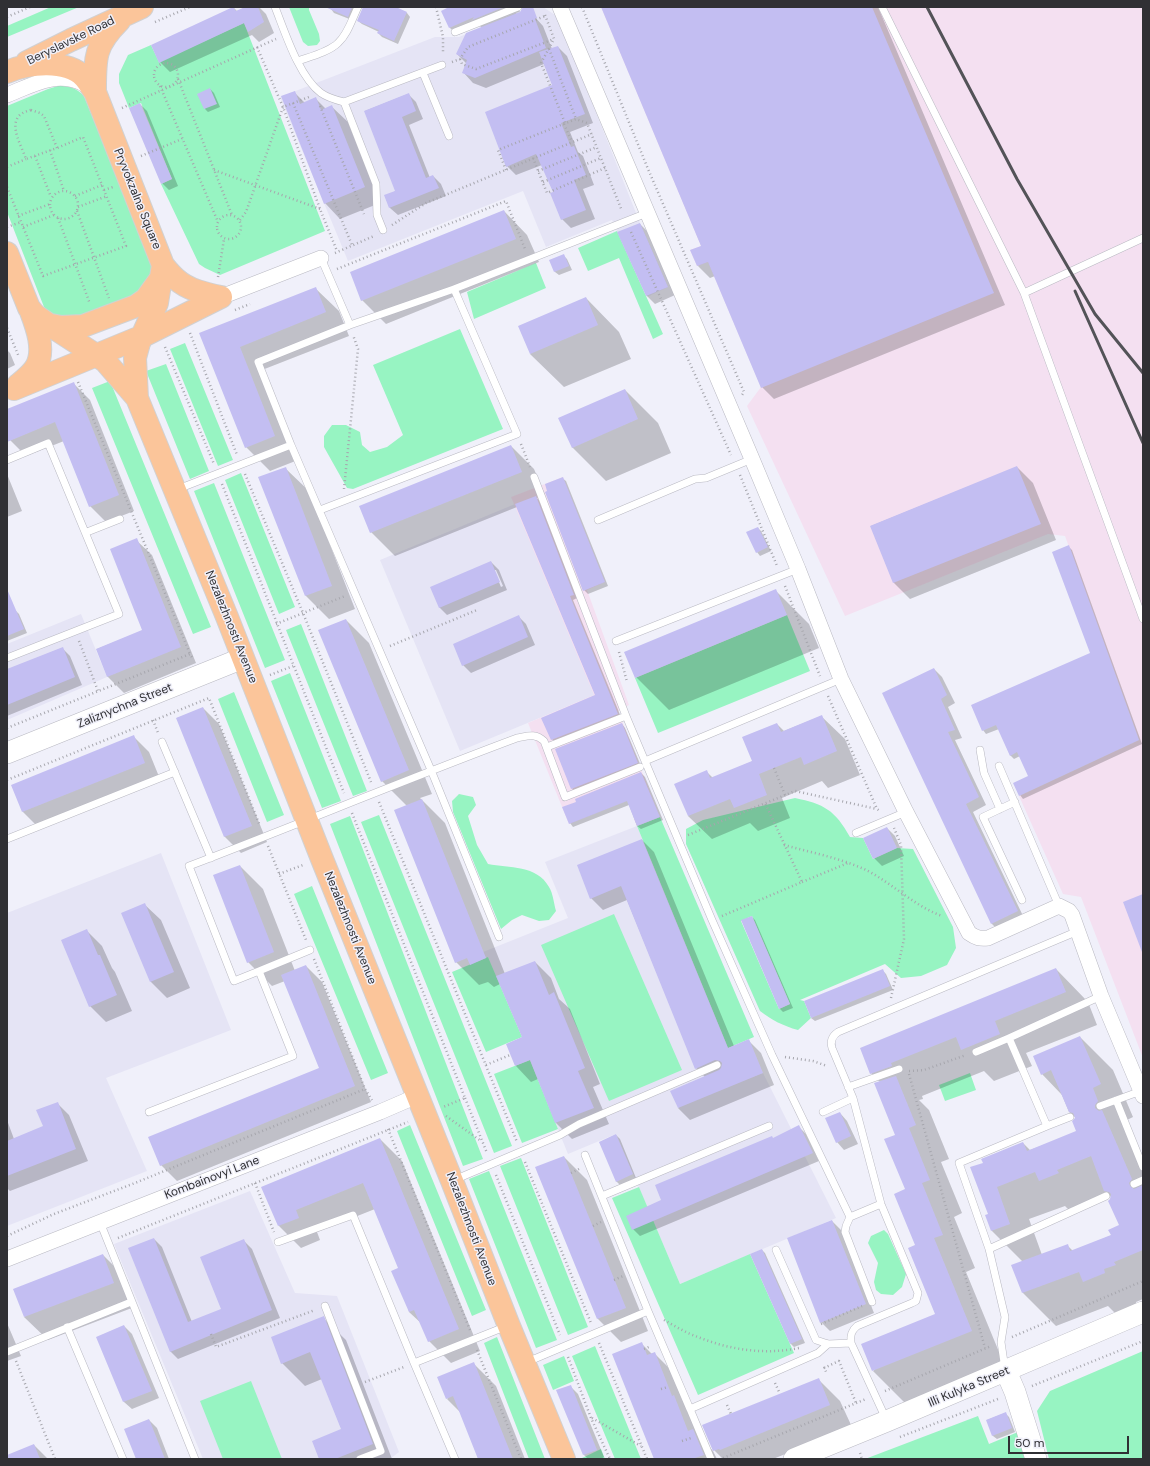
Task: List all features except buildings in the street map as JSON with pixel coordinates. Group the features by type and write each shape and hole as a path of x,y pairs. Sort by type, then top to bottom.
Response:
{"main road":[{"name":"Beryslavske Road","path":"12,69 70,40 140,15"},
{"name":"Beryslavske Road","path":"94,92 95,60 100,44 108,32 140,15"},
{"name":"Pryvokzalna Square","path":"12,69 44,64 66,67 83,76 94,92 162,272"},
{"path":"7,253 39,331 40,354 37,366 28,376 11,390"},
{"path":"29,308 35,315 52,327 83,326 136,306 146,299 162,272 186,286 201,292 224,296"},
{"name":"Nezalezhnosti Avenue","path":"137,398 135,358 139,343 157,303 162,272"},
{"path":"11,390 143,336 224,296"},
{"name":"Nezalezhnosti Avenue","path":"52,327 97,355 111,367 137,398 253,681 307,820 427,1107 452,1181 509,1326 564,1459"}],"street":[{"path":"554,9 647,213 731,408 798,569 841,680 906,812 969,933 974,937 988,938 1059,906 1069,911 1072,915 1101,996 1142,1094"},
{"path":"7,95 46,80 58,78 69,78 78,81 94,92"},
{"path":"224,296 321,258"},
{"name":"Zaliznychna Street","path":"7,753 243,658"},
{"name":"Kombainovyi Lane","path":"7,1259 380,1112 427,1107"},
{"name":"Illi Kulyka Street","path":"794,1459 892,1430 1006,1371 1143,1312"},
{"path":"1006,1371 1015,1392 1036,1459"}],"lane":[{"path":"275,7 304,73 318,93 329,98 344,102 442,65"},
{"path":"298,62 338,43 347,31 358,7"},
{"path":"455,32 518,7"},
{"path":"882,7 1024,294 1143,619"},
{"path":"423,72 449,136"},
{"path":"344,102 376,184 377,215 383,230"},
{"path":"499,937 431,770 291,445 258,362 350,325 454,289 530,260 647,213"},
{"path":"1024,294 1143,238"},
{"path":"321,258 350,325"},
{"path":"320,510 517,434 454,289"},
{"path":"7,460 48,443 119,614 7,658"},
{"path":"175,490 291,445"},
{"path":"598,520 695,479 706,478 752,459"},
{"path":"534,477 626,716 642,764 678,839 772,1055 850,1217"},
{"path":"86,532 120,519"},
{"path":"616,641 798,569"},
{"path":"310,950 234,980 189,866 376,794 431,770 530,735 539,737 544,741 565,796 841,680"},
{"path":"547,747 626,716"},
{"path":"162,742 211,858"},
{"path":"980,750 984,772 1000,810"},
{"path":"999,766 1059,906"},
{"path":"7,839 175,772"},
{"path":"1015,802 983,817 1022,900"},
{"path":"856,833 906,812"},
{"path":"892,1430 851,1343 851,1334 853,1329 857,1326 916,1301 918,1293 881,1204 853,1098 831,1044 833,1036 838,1032 889,1010 1078,931"},
{"path":"149,1112 293,1056 259,970"},
{"path":"976,1052 1101,996"},
{"path":"1009,1038 1047,1126"},
{"path":"452,1181 560,1135 579,1124 717,1065"},
{"path":"848,1087 899,1069"},
{"path":"1100,1106 1116,1100 1142,1094"},
{"path":"823,1112 853,1098"},
{"path":"1116,1100 1143,1167"},
{"path":"1006,1371 1001,1342 1005,1317 988,1249 959,1163 1070,1117"},
{"path":"602,1196 769,1126"},
{"path":"585,1154 648,1311 711,1459"},
{"path":"1134,1184 1143,1180"},
{"path":"988,1249 1106,1196"},
{"path":"872,1302 846,1232 846,1226 850,1217 881,1204"},
{"path":"278,1242 353,1215 455,1459"},
{"path":"100,1222 195,1459"},
{"path":"776,1250 816,1340 828,1344 851,1343"},
{"path":"9,1351 131,1302"},
{"path":"325,1306 382,1451 360,1459"},
{"path":"524,1363 648,1311"},
{"path":"414,1363 509,1326"},
{"path":"67,1327 123,1459"},
{"path":"690,1409 818,1353 828,1344"}],"path":[{"path":"7,17 30,7"},
{"path":"140,15 190,7"},
{"path":"436,7 443,37 442,65 460,59 468,47 545,16 554,9"},
{"path":"582,7 648,169 744,392 731,408"},
{"path":"545,16 554,38 541,63 572,142"},
{"path":"121,109 257,47 287,35"},
{"path":"460,59 462,64 476,69 554,38"},
{"path":"257,47 283,107 337,251"},
{"path":"549,49 576,119"},
{"path":"178,79 171,87 167,88 160,86 156,84 153,76 155,68 162,63 175,66 179,83 232,216"},
{"path":"160,86 218,222 217,230 224,239 232,240 238,236 241,228 240,220 246,212 283,107 318,93 365,215"},
{"path":"293,103 352,245"},
{"path":"26,159 15,128 15,122 18,117 26,111 36,111 44,116 57,148"},
{"path":"506,170 498,150 576,119 587,123 627,221 736,466 781,575 824,687 877,809"},
{"path":"321,258 374,236 426,202 592,134"},
{"path":"7,166 83,137 126,246 43,276 7,187"},
{"path":"141,156 182,139"},
{"path":"538,171 597,147"},
{"path":"50,150 64,191"},
{"path":"35,156 52,198"},
{"path":"533,158 547,193 605,168"},
{"path":"543,182 601,158"},
{"path":"214,170 320,209"},
{"path":"75,196 102,185"},
{"path":"64,191 75,196 78,203 75,215 68,219 58,218 54,216 50,210 52,198 56,193 64,191"},
{"path":"78,207 107,196"},
{"path":"327,273 506,202 530,260"},
{"path":"18,216 50,204"},
{"path":"77,211 111,303"},
{"path":"23,227 54,216"},
{"path":"218,222 224,216 232,216 240,220"},
{"path":"58,218 92,310"},
{"path":"7,227 21,222"},
{"path":"371,229 374,236"},
{"path":"224,239 224,296 255,302"},
{"path":"343,501 358,349 350,325"},
{"path":"77,379 200,676"},
{"path":"517,434 534,477"},
{"path":"355,592 276,624 349,804 482,1142 492,1163 591,1418 610,1459"},
{"path":"380,650 477,610"},
{"path":"303,613 520,1151 647,1459"},
{"path":"75,632 98,691"},
{"path":"616,641 628,688"},
{"path":"7,728 190,654"},
{"path":"253,681 293,666"},
{"path":"7,780 209,698 365,1089 380,1112 388,1130 474,1340 520,1459"},
{"path":"774,768 785,795"},
{"path":"678,839 795,791 877,809 890,819 901,845 904,939 889,1010"},
{"path":"765,803 802,882"},
{"path":"784,845 864,869 932,912 965,925"},
{"path":"712,920 848,863"},
{"path":"279,874 304,864"},
{"path":"899,1069 909,1071 924,1070 976,1052"},
{"path":"486,1066 510,1055"},
{"path":"772,1055 813,1061 841,1070"},
{"path":"909,1071 985,1348"},
{"path":"7,1236 54,1214 135,1183 365,1089"},
{"path":"108,1242 388,1130 427,1107 465,1098"},
{"path":"427,1107 482,1142"},
{"path":"255,1183 278,1242"},
{"path":"811,1329 872,1302"},
{"path":"211,1334 216,1347 325,1306"},
{"path":"648,1311 697,1337 724,1346 754,1351 783,1351 812,1345 819,1341"},
{"path":"892,1430 1015,1392 1143,1341"},
{"path":"9,1351 55,1459"},
{"path":"824,1368 839,1361 856,1403"},
{"path":"356,1385 414,1363"},
{"path":"720,1459 862,1400"},
{"path":"591,1418 641,1446"},
{"path":"855,1455 860,1453 862,1459"}],"shaded area":[{"path":"531,7 543,7 558,17 640,223 668,287 647,297 612,220 546,247 523,191 348,261 280,97 435,37 459,37"},
{"path":"601,7 1143,7 1143,1058 1081,897 1063,894 1019,796 1139,740 1065,536 1048,534 845,616 747,406 761,387 708,262 697,266 690,250 701,246"},
{"path":"563,477 605,582 587,590 629,705 618,711 660,817 637,826 634,819 645,814 638,796 569,824 528,723 594,695 511,497"},
{"path":"515,504 595,695 460,751 380,560"},
{"path":"81,614 107,677 7,720 7,644"},
{"path":"637,826 742,1081 763,1073 836,1218 680,1284 616,1134 568,1154 488,957 486,958 483,952 568,918 545,862"},
{"path":"161,853 231,1030 106,1078 147,1171 7,1226 7,913"},
{"path":"250,1191 295,1293 337,1296 399,1452 390,1459 203,1459 114,1244"}],"green space":[{"path":"51,7 79,7 7,37 7,26"},
{"path":"289,7 309,7 319,34 320,41 317,45 308,46 303,42"},
{"path":"244,23 325,231 220,275 199,264 161,184 172,179 141,103 129,108 119,83 119,74 128,55 151,45 159,62"},
{"path":"58,86 72,88 84,96 152,264 152,274 145,290 79,319 51,315 44,307 7,212 7,106"},
{"path":"617,231 663,334 653,339 619,258 588,271 578,248"},
{"path":"536,263 546,288 474,319 467,292"},
{"path":"460,329 503,429 353,489 347,488 324,447 324,436 332,425 346,425 360,432 362,445 370,452 387,447 403,435 373,365"},
{"path":"185,343 233,460 218,466 170,349"},
{"path":"166,364 209,471 190,479 146,371"},
{"path":"110,381 211,627 193,634 92,388"},
{"path":"241,473 295,607 279,614 225,480"},
{"path":"214,483 285,660 265,668 194,491"},
{"path":"787,615 810,671 658,733 635,678"},
{"path":"301,624 367,791 353,796 286,630"},
{"path":"290,673 341,801 322,808 271,681"},
{"path":"234,692 284,815 267,822 218,699"},
{"path":"459,794 473,797 476,805 468,816 477,845 488,864 530,871 544,880 549,887 556,911 549,920 539,921 522,915 512,920 501,929 453,812 452,801"},
{"path":"795,798 814,803 834,814 850,837 863,838 873,859 897,848 913,849 953,927 956,948 947,965 921,976 901,978 885,964 800,1000 804,1001 811,1018 798,1030 787,1027 773,1020 760,1011 686,844 686,829 703,820","holes":["752,916 790,1004 779,1009 741,921"]},
{"path":"379,815 512,1146 494,1153 361,822"},
{"path":"350,816 483,1159 463,1166 330,824"},
{"path":"660,817 754,1037 728,1048 637,826"},
{"path":"312,886 388,1073 371,1080 294,894"},
{"path":"614,914 682,1070 609,1101 541,945"},
{"path":"488,957 522,1037 486,1052 452,972"},
{"path":"530,1060 558,1129 522,1143 494,1074"},
{"path":"970,1073 976,1090 945,1101 939,1085"},
{"path":"410,1125 486,1310 472,1316 397,1131"},
{"path":"521,1158 588,1327 568,1335 500,1166"},
{"path":"489,1171 557,1340 536,1348 469,1179"},
{"path":"639,1187 680,1284 750,1254 794,1353 698,1395 612,1198"},
{"path":"884,1230 888,1234 906,1274 902,1287 893,1295 881,1294 876,1290 874,1282 878,1263 868,1243 871,1236"},
{"path":"497,1337 545,1459 529,1459 484,1343"},
{"path":"595,1346 641,1459 615,1459 572,1356"},
{"path":"1143,1351 1143,1459 1049,1459 1037,1411 1050,1391"},
{"path":"564,1356 574,1381 553,1390 543,1365"},
{"path":"251,1381 282,1459 223,1459 200,1401"},
{"path":"978,1416 989,1444 1018,1432 1026,1459 865,1459"},
{"path":"601,1449 605,1459 582,1459 582,1458"}],"railway":[{"path":"927,7 1017,179 1095,314 1143,373"},
{"path":"1075,291 1143,443"}]}
